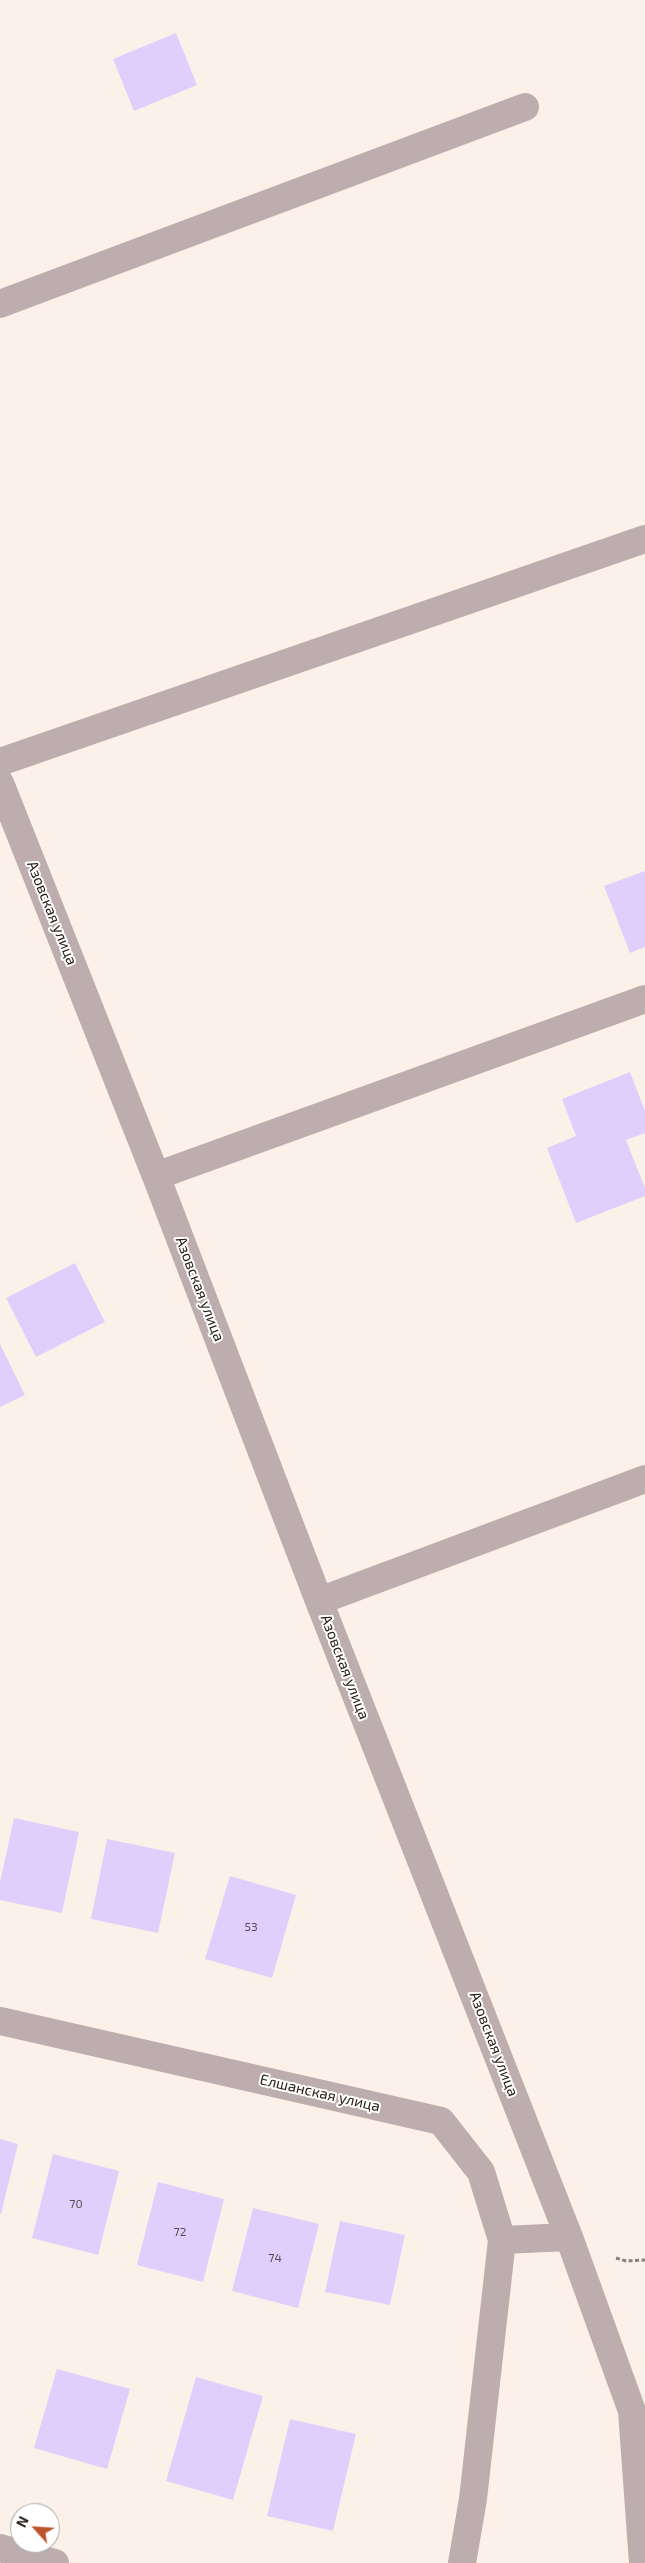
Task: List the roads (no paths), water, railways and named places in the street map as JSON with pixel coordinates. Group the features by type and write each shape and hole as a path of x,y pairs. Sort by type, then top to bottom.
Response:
{"street":[{"path":"0,304 525,107"},
{"path":"0,762 645,539"},
{"name":"Азовская улица","path":"0,783 156,1176 319,1601 569,2237 632,2412 643,2563"},
{"path":"156,1176 645,999"},
{"path":"319,1601 645,1479"},
{"name":"Елшанская улица","path":"0,2021 441,2121 481,2172 502,2240"},
{"path":"462,2563 473,2499 502,2240 569,2237"},
{"path":"0,2548 55,2563"}]}
